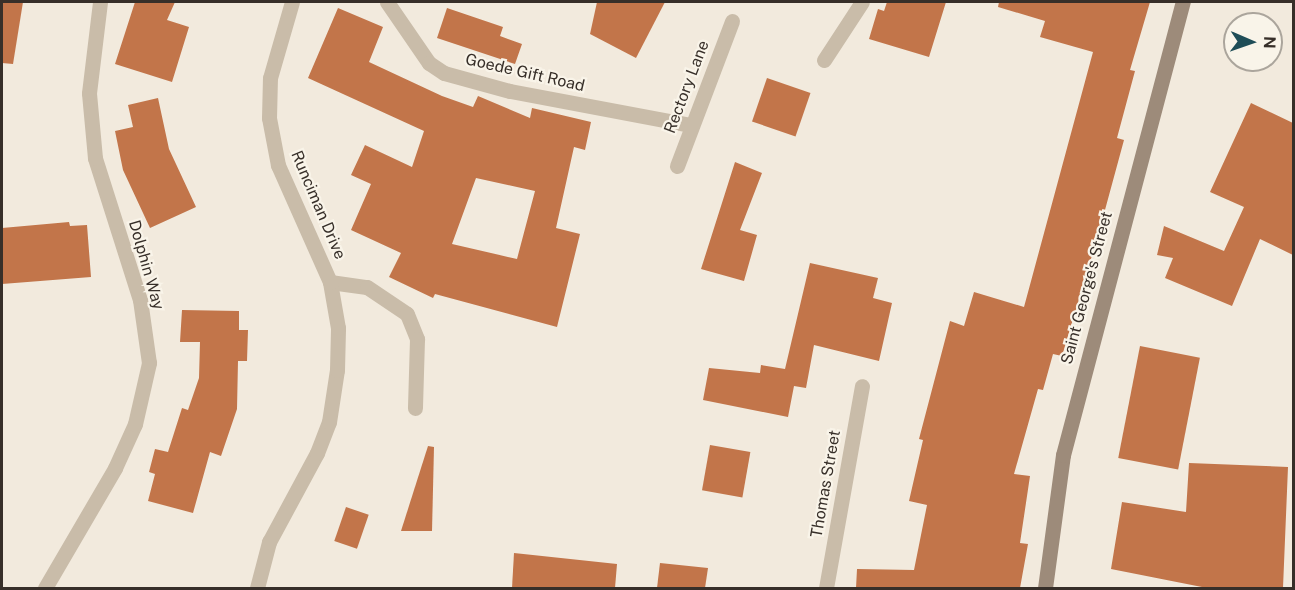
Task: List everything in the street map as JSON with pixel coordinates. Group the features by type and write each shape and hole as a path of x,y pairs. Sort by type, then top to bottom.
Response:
{"main road":[{"name":"Saint George's Street","path":"1045,588 1065,445 1183,2"}],"street":[{"name":"Dolphin Way","path":"45,588 123,451 135,424 149,363 140,300 95,158 89,93 100,2"},
{"name":"Runciman Drive","path":"257,588 269,542 308,474 328,422 335,392 339,328 330,282 278,165 269,118 270,78 292,2"},
{"name":"Goede Gift Road","path":"387,2 429,63 444,73 510,91 690,125"},
{"path":"824,60 862,2"},
{"name":"Rectory Lane","path":"677,166 690,125 732,21"},
{"path":"330,282 367,288 407,314 417,339 415,408"},
{"name":"Thomas Street","path":"826,588 862,386"}],"building":[{"path":"2,2 23,2 13,64 2,63"},
{"path":"135,2 175,2 167,20 189,27 172,82 115,64"},
{"path":"597,2 665,2 636,58 590,34"},
{"path":"887,2 946,2 929,57 869,39 878,9 884,11"},
{"path":"999,2 1150,2 1130,70 1135,71 1117,138 1124,140 1099,232 1062,356 1053,354 1043,390 1038,389 1014,474 1030,476 1020,543 1028,544 1020,588 856,588 857,569 914,570 927,505 909,501 923,440 919,439 950,321 964,326 974,292 1024,307 1093,52 1040,37 1045,21 998,7"},
{"path":"338,8 383,27 369,62 442,96 473,107 478,96 530,118 532,108 591,122 585,150 574,147 556,228 580,234 557,327 435,294 433,298 389,277 401,253 351,230 371,184 351,175 365,145 412,167 424,131 308,78","holes":["476,178 535,191 517,259 452,244"]},
{"path":"447,8 503,27 500,36 522,44 515,64 437,38"},
{"path":"767,78 810,93 796,136 752,121"},
{"path":"158,98 169,149 196,207 150,228 123,170 115,131 133,127 128,105"},
{"path":"1251,103 1293,123 1293,255 1260,239 1232,306 1165,278 1173,258 1157,255 1164,226 1224,251 1244,207 1210,192"},
{"path":"735,162 762,173 740,230 757,235 744,281 701,269"},
{"path":"69,222 70,226 87,225 91,277 2,284 2,228"},
{"path":"810,263 878,278 873,298 892,303 879,361 814,345 806,388 794,386 788,417 703,400 709,368 760,373 761,365 785,369"},
{"path":"182,310 239,311 239,330 248,330 247,361 238,361 237,409 221,456 210,452 193,513 148,501 155,474 149,472 155,449 168,452 182,408 188,410 199,378 200,342 180,342"},
{"path":"1140,346 1200,358 1178,470 1118,458"},
{"path":"710,445 750,452 742,497 702,490"},
{"path":"428,446 434,447 432,531 401,531"},
{"path":"1189,463 1288,467 1283,588 1207,588 1111,569 1122,502 1186,512"},
{"path":"346,507 369,515 357,549 334,541"},
{"path":"514,553 617,564 615,588 512,588"},
{"path":"660,563 708,568 705,588 657,588"}]}
